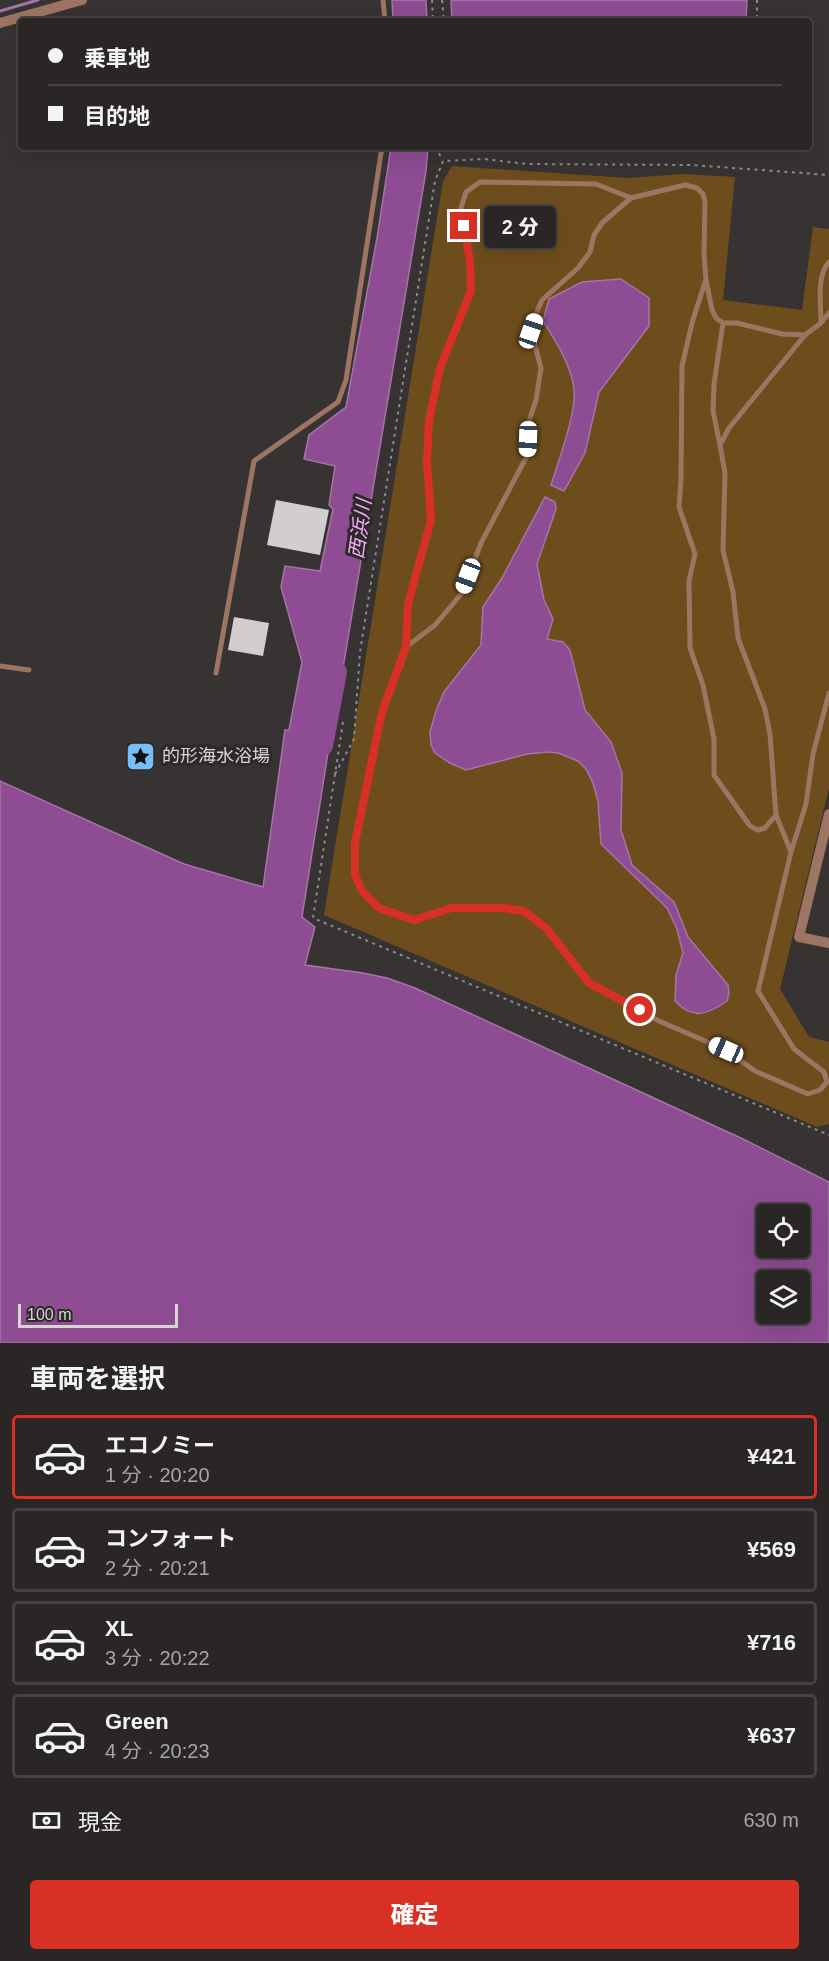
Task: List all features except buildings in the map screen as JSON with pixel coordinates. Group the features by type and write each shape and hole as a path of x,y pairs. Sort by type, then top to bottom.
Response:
{"street":[{"path":"0,23 82,0"},
{"path":"829,814 799,937 829,944"}],"lane":[{"path":"383,0 384,18"},
{"path":"216,673 254,460 338,402 346,380 382,150"},
{"path":"631,198 597,184 480,182 466,192 461,208 470,261 471,291 440,368 429,421 427,462 431,520 408,604 406,647 382,712 355,843 355,875 362,891 379,908 414,920 452,908 504,908 524,911 547,929 589,983 659,1021 726,1050 755,1071 808,1094 820,1090 828,1082 824,1072 794,1049 758,991 791,852 806,804 813,754 829,693"},
{"path":"406,647 435,625 462,592 481,543 528,456 529,421 536,400 541,368 531,331 537,309 542,300 579,268 590,252 594,235 602,223 631,198 685,185 697,188 705,202 706,280 712,310 716,318 723,323 737,323 782,334 805,335"},
{"path":"821,323 821,284 829,262"},
{"path":"706,280 692,323 682,366 679,507 694,554 689,581 690,648 703,685 714,739 714,775 750,826 758,830 765,828 776,815"},
{"path":"720,445 729,428 805,335 821,323 829,313"},
{"path":"723,323 712,411 725,473 723,550 733,592 738,638 765,709 770,734 776,815 791,852"},
{"path":"0,666 29,670"},
{"path":"824,1072 829,1066"}],"path":[{"path":"432,0 433,18"},
{"path":"442,0 444,18"},
{"path":"757,0 757,18"},
{"path":"437,150 443,161"},
{"path":"443,161 484,159 527,164 692,165 829,175"},
{"path":"335,774 354,739 360,652 435,181 443,161"},
{"path":"343,722 313,918 829,1135"}],"shaded area":[{"path":"452,166 627,178 684,174 735,177 723,300 802,310 813,227 829,229 829,788 780,989 809,1037 829,1042 829,1124 817,1127 324,915 443,181"}],"water":[{"path":"392,0 426,0 427,18 393,18"},
{"path":"451,0 747,0 746,18 452,18"},
{"path":"391,150 428,150 338,698 328,697 323,720 333,721 302,917 315,927 305,965 387,978 415,988 743,1139 829,1182 829,1343 0,1343 0,781 184,864 263,887 285,730 289,730 302,662 281,587 285,566 320,571 333,509 329,505 335,466 304,459 309,435 346,407"},
{"path":"621,279 649,298 649,326 599,392 585,453 564,491 551,485 570,423 574,389 566,362 543,321 549,299 582,282"},
{"path":"545,497 555,502 556,509 537,564 544,600 553,619 547,639 563,642 570,650 585,710 611,742 622,773 621,830 632,865 674,902 688,937 728,985 727,1001 707,1012 688,1011 675,1001 676,975 683,953 677,929 667,908 601,844 598,801 586,769 578,761 558,753 547,752 527,754 466,770 435,753 431,745 430,732 444,692 481,645 483,607 502,578"}],"waterway":[{"path":"0,11 38,0"},
{"name":"西浜川","path":"323,746 337,672"}],"place":[{"name":"的形海水浴場","path":"141,756"}],"route":[{"path":"464,226 470,261 471,291 440,368 429,421 427,462 431,520 408,604 406,647 382,712 355,843 355,875 362,891 379,908 414,920 452,908 504,908 524,911 547,929 589,983 640,1010"}]}
